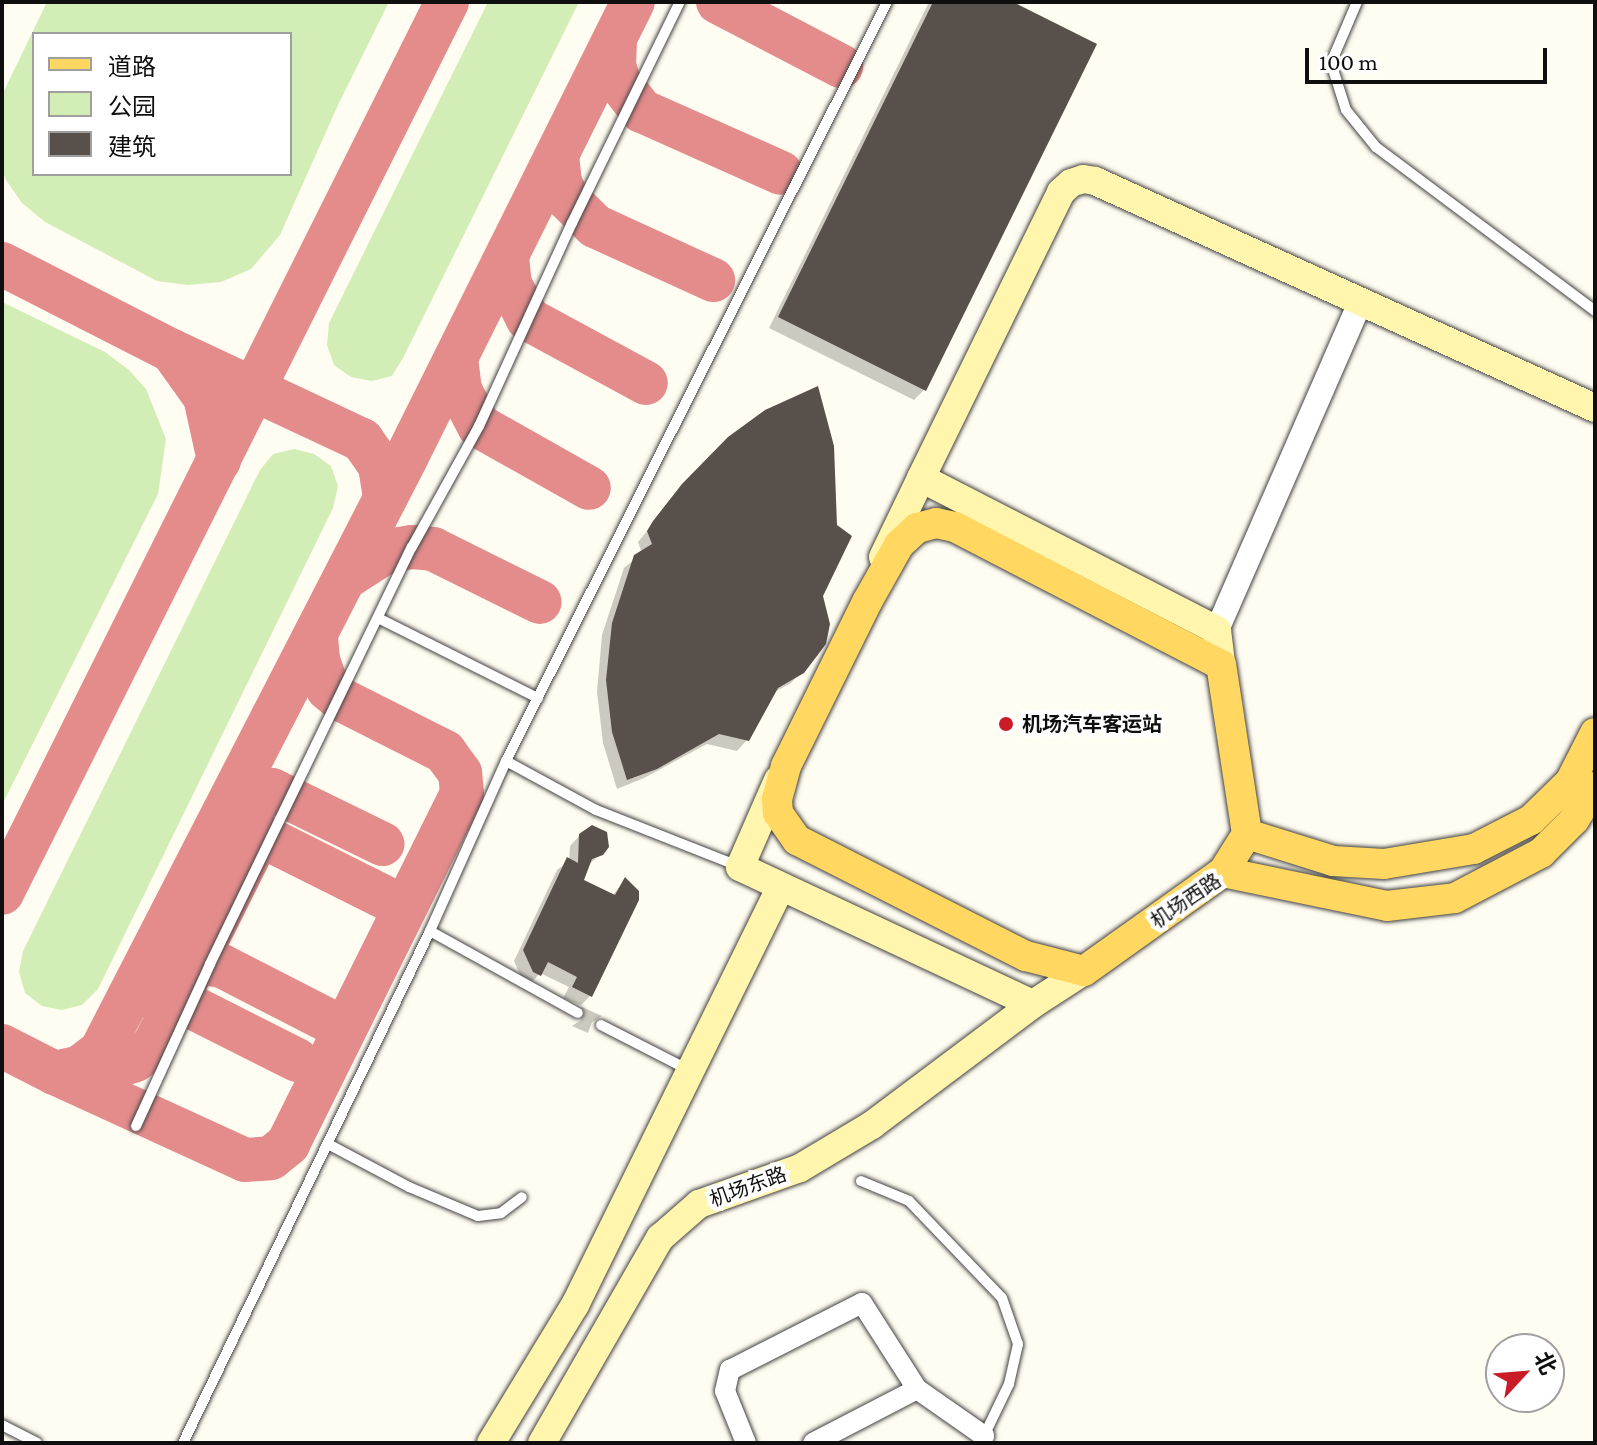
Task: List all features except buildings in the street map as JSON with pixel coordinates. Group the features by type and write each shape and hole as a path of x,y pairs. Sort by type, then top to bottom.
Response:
{"main road":[{"path":"1033,1004 740,867 802,725 1061,192 1071,183 1095,181 1595,408"},
{"path":"921,478 1217,630 1247,834 1223,872"},
{"path":"1084,971 1026,956 797,840 778,813 777,799 786,766 867,602 899,545 917,528 936,523 955,527 1221,665"},
{"path":"1247,834 1333,861 1384,864 1474,849 1531,820 1570,782 1595,733"},
{"name":"机场西路","path":"1033,1004 1223,872 1387,906 1455,898 1541,853 1574,820 1595,787"},
{"path":"491,1443 575,1305 693,1072 780,888"},
{"name":"机场东路","path":"542,1443 660,1238 699,1204 800,1168 872,1125 1033,1004"}],"street":[{"path":"1217,630 1361,300"},
{"path":"746,1443 725,1391 730,1370 862,1303 917,1389 982,1440"},
{"path":"813,1443 917,1389"}],"lane":[{"path":"136,1126 412,547 479,426 680,2"},
{"path":"183,1443 430,931 506,761 887,2"},
{"path":"1357,2 1331,63 1346,110 1376,147 1595,311"},
{"path":"378,618 538,698"},
{"path":"506,761 596,810 740,867"},
{"path":"430,931 578,1013"},
{"path":"601,1025 693,1072"},
{"path":"328,1144 409,1187 478,1216 501,1213 522,1197"},
{"path":"861,1181 909,1201 1002,1298 1018,1344 1009,1384 982,1440"},
{"path":"2,1425 37,1443"}],"green space":[{"path":"47,2 389,2 338,105 280,235 251,269 221,282 188,285 157,281 45,222 22,203 2,169 2,95 32,33 32,176 292,176 292,32 32,32"},
{"path":"488,2 579,2 403,358 392,376 372,381 351,377 334,365 327,345 329,323"},
{"path":"2,302 105,352 129,370 146,389 166,439 158,494 2,805"},
{"path":"294,449 314,454 331,466 338,486 333,508 98,989 82,1005 62,1010 42,1006 25,993 19,972 23,951 260,470 273,454"}],"taxiway":[{"path":"2,893 447,2"},
{"path":"2,1046 55,1073 80,1067 101,1051 406,458 633,2"},
{"path":"718,2 841,66"},
{"path":"615,39 614,65 619,82 642,111 781,173"},
{"path":"557,155 560,183 568,199 595,226 713,280"},
{"path":"507,257 510,284 528,319 646,383"},
{"path":"2,264 172,351 362,440 380,466 385,499"},
{"path":"172,351 205,397 219,460"},
{"path":"456,358 460,390 479,426 589,488"},
{"path":"345,578 387,551 412,547 433,549 540,602"},
{"path":"55,1073 245,1160 271,1158 288,1144 462,794 460,773 445,752 340,699 328,689 318,660 316,635"},
{"path":"105,1070 135,1060 153,1047 253,847 252,815 243,778"},
{"path":"234,795 258,788 272,790 382,844"},
{"path":"228,852 254,842 272,841 390,900"},
{"path":"171,970 197,962 222,966 333,1023"},
{"path":"150,996 178,1000 297,1060"}],"place":[{"name":"机场汽车客运站","path":"1006,724"}]}
